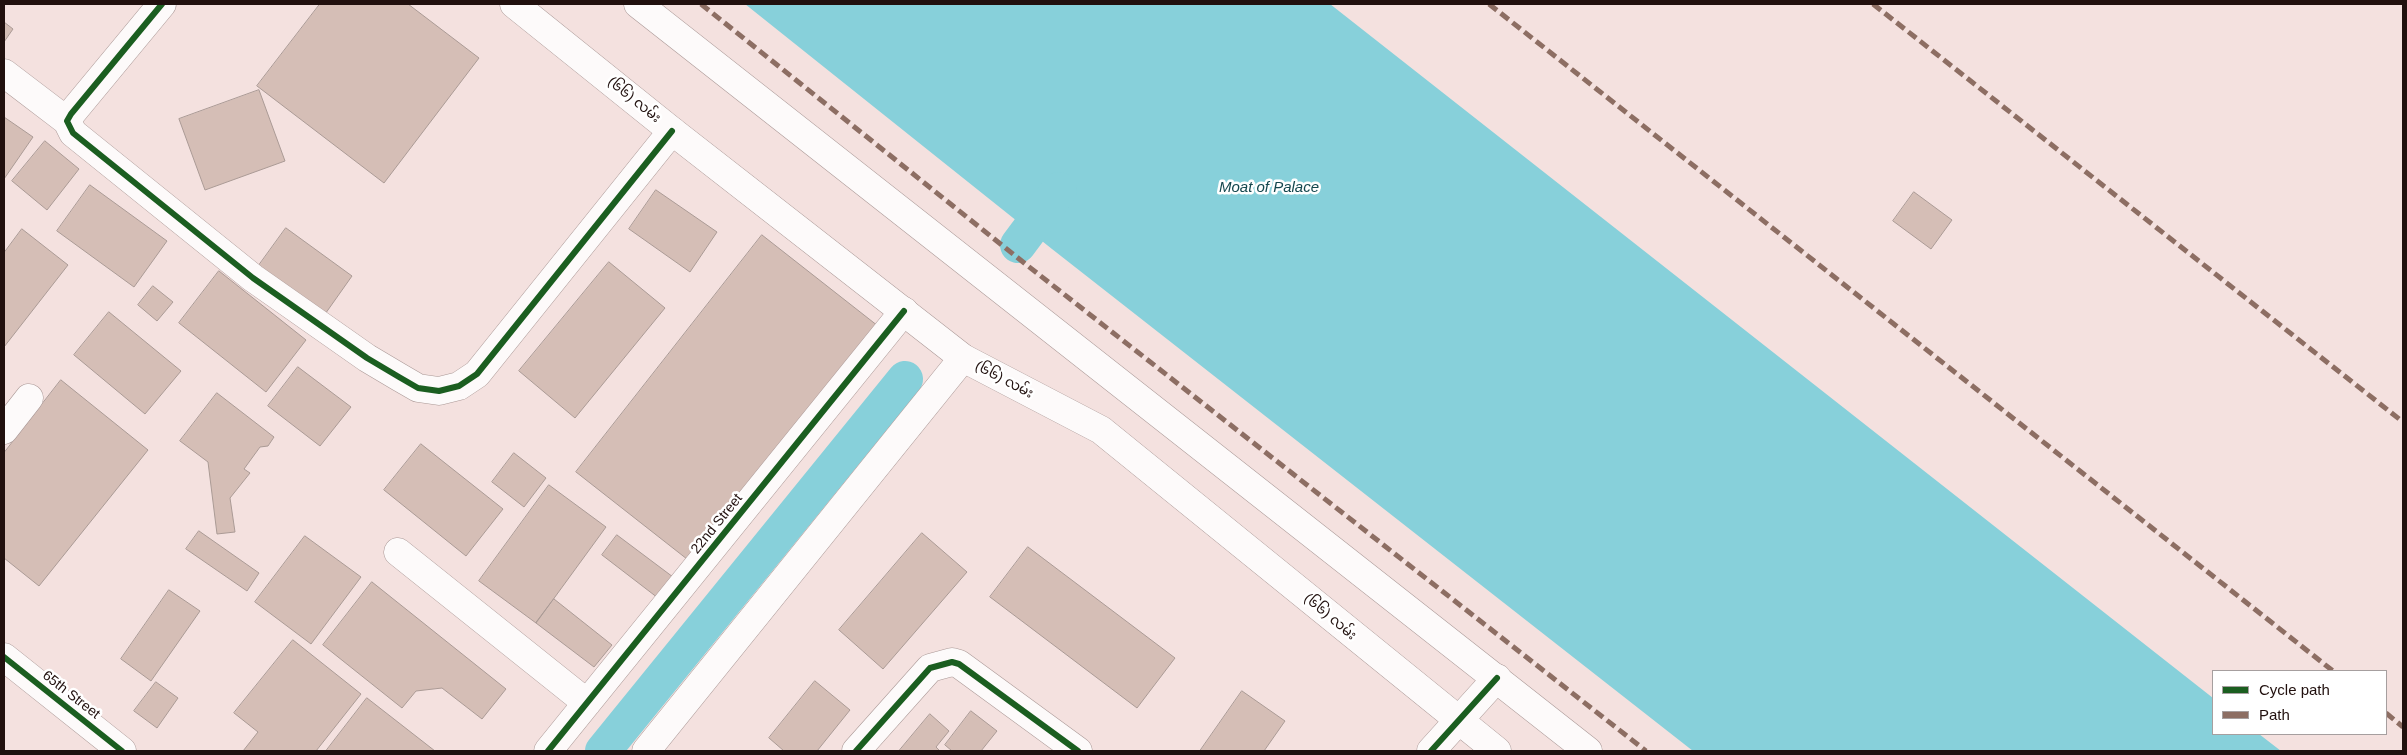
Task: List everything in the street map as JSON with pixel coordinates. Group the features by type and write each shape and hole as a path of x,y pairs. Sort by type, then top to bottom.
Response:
{"street":[{"path":"67,121 162,4"},
{"name":"(၆၆) လမ်း","path":"514,4 672,131 963,358 1101,430 1227,531 1399,674 1497,751"},
{"path":"638,4 1588,751"},
{"path":"4,73 67,121 73,133 80,139 253,278 368,358 418,388 439,390 459,386 477,374 672,131"},
{"name":"22nd Street","path":"548,751 904,311"},
{"path":"646,751 963,358"},
{"path":"4,430 29,398"},
{"path":"398,552 588,703"},
{"path":"856,751 930,668 952,662 959,664 1078,751"},
{"name":"65th Street","path":"7,666 122,751"},
{"path":"1431,751 1497,678"}],"water":[{"name":"Moat of Palace","path":"745,4 1330,4 2212,697 2212,735 2260,735 2281,751 1693,751 1052,249"}],"building":[{"path":"320,4 408,4 479,58 384,183 257,86"},
{"path":"4,22 13,29 4,42"},
{"path":"259,90 285,161 205,190 179,119"},
{"path":"4,117 33,137 4,179"},
{"path":"45,141 79,169 47,210 12,181"},
{"path":"90,185 167,241 134,287 57,231"},
{"path":"656,190 717,232 690,272 629,229"},
{"path":"1914,192 1952,220 1931,249 1893,221"},
{"path":"286,228 352,276 323,317 257,268"},
{"path":"22,229 68,265 4,347 4,253"},
{"path":"762,235 878,326 692,563 576,472"},
{"path":"609,262 665,308 575,418 519,371"},
{"path":"219,271 306,340 266,392 179,323"},
{"path":"153,286 173,302 157,321 138,305"},
{"path":"109,312 181,371 145,414 74,355"},
{"path":"298,367 351,407 320,446 268,406"},
{"path":"61,380 148,450 39,586 4,558 4,453"},
{"path":"217,393 274,437 268,446 260,447 244,469 250,473 230,498 235,532 217,534 208,462 180,441"},
{"path":"421,444 503,509 466,556 384,490"},
{"path":"514,453 546,478 524,507 492,482"},
{"path":"549,485 606,527 536,623 479,581"},
{"path":"199,531 259,573 247,591 186,549"},
{"path":"922,533 967,572 883,669 839,630"},
{"path":"617,535 673,577 658,598 602,555"},
{"path":"305,536 361,577 311,644 255,602"},
{"path":"1028,547 1175,658 1137,708 990,597"},
{"path":"372,582 506,689 482,719 442,688 416,691 402,708 323,645"},
{"path":"169,590 200,611 151,681 121,659"},
{"path":"554,599 612,645 594,667 536,623"},
{"path":"293,640 361,694 316,751 243,751 258,732 234,713"},
{"path":"815,681 850,710 817,751 784,751 769,738"},
{"path":"156,682 178,698 157,728 134,711"},
{"path":"1242,691 1285,721 1264,751 1200,751"},
{"path":"367,698 435,751 326,751"},
{"path":"971,711 997,731 981,751 952,751 945,745"},
{"path":"930,714 949,731 936,747 940,751 899,751"}],"waterway":[{"path":"1018,245 1059,190"},
{"path":"603,751 905,379"}],"marked path":[{"path":"701,4 1028,266 1646,751"},
{"path":"1489,4 2332,670"},
{"path":"1873,4 2403,422"},
{"path":"2387,714 2403,727"}],"cycle path":[{"path":"162,4 71,114 67,121 73,133 253,278 367,358 418,388 439,391 459,386 477,374 672,131"},
{"path":"548,751 904,311"},
{"path":"4,657 122,751"},
{"path":"856,751 930,668 952,662 959,664 1078,751"},
{"path":"1431,751 1497,678"}]}
